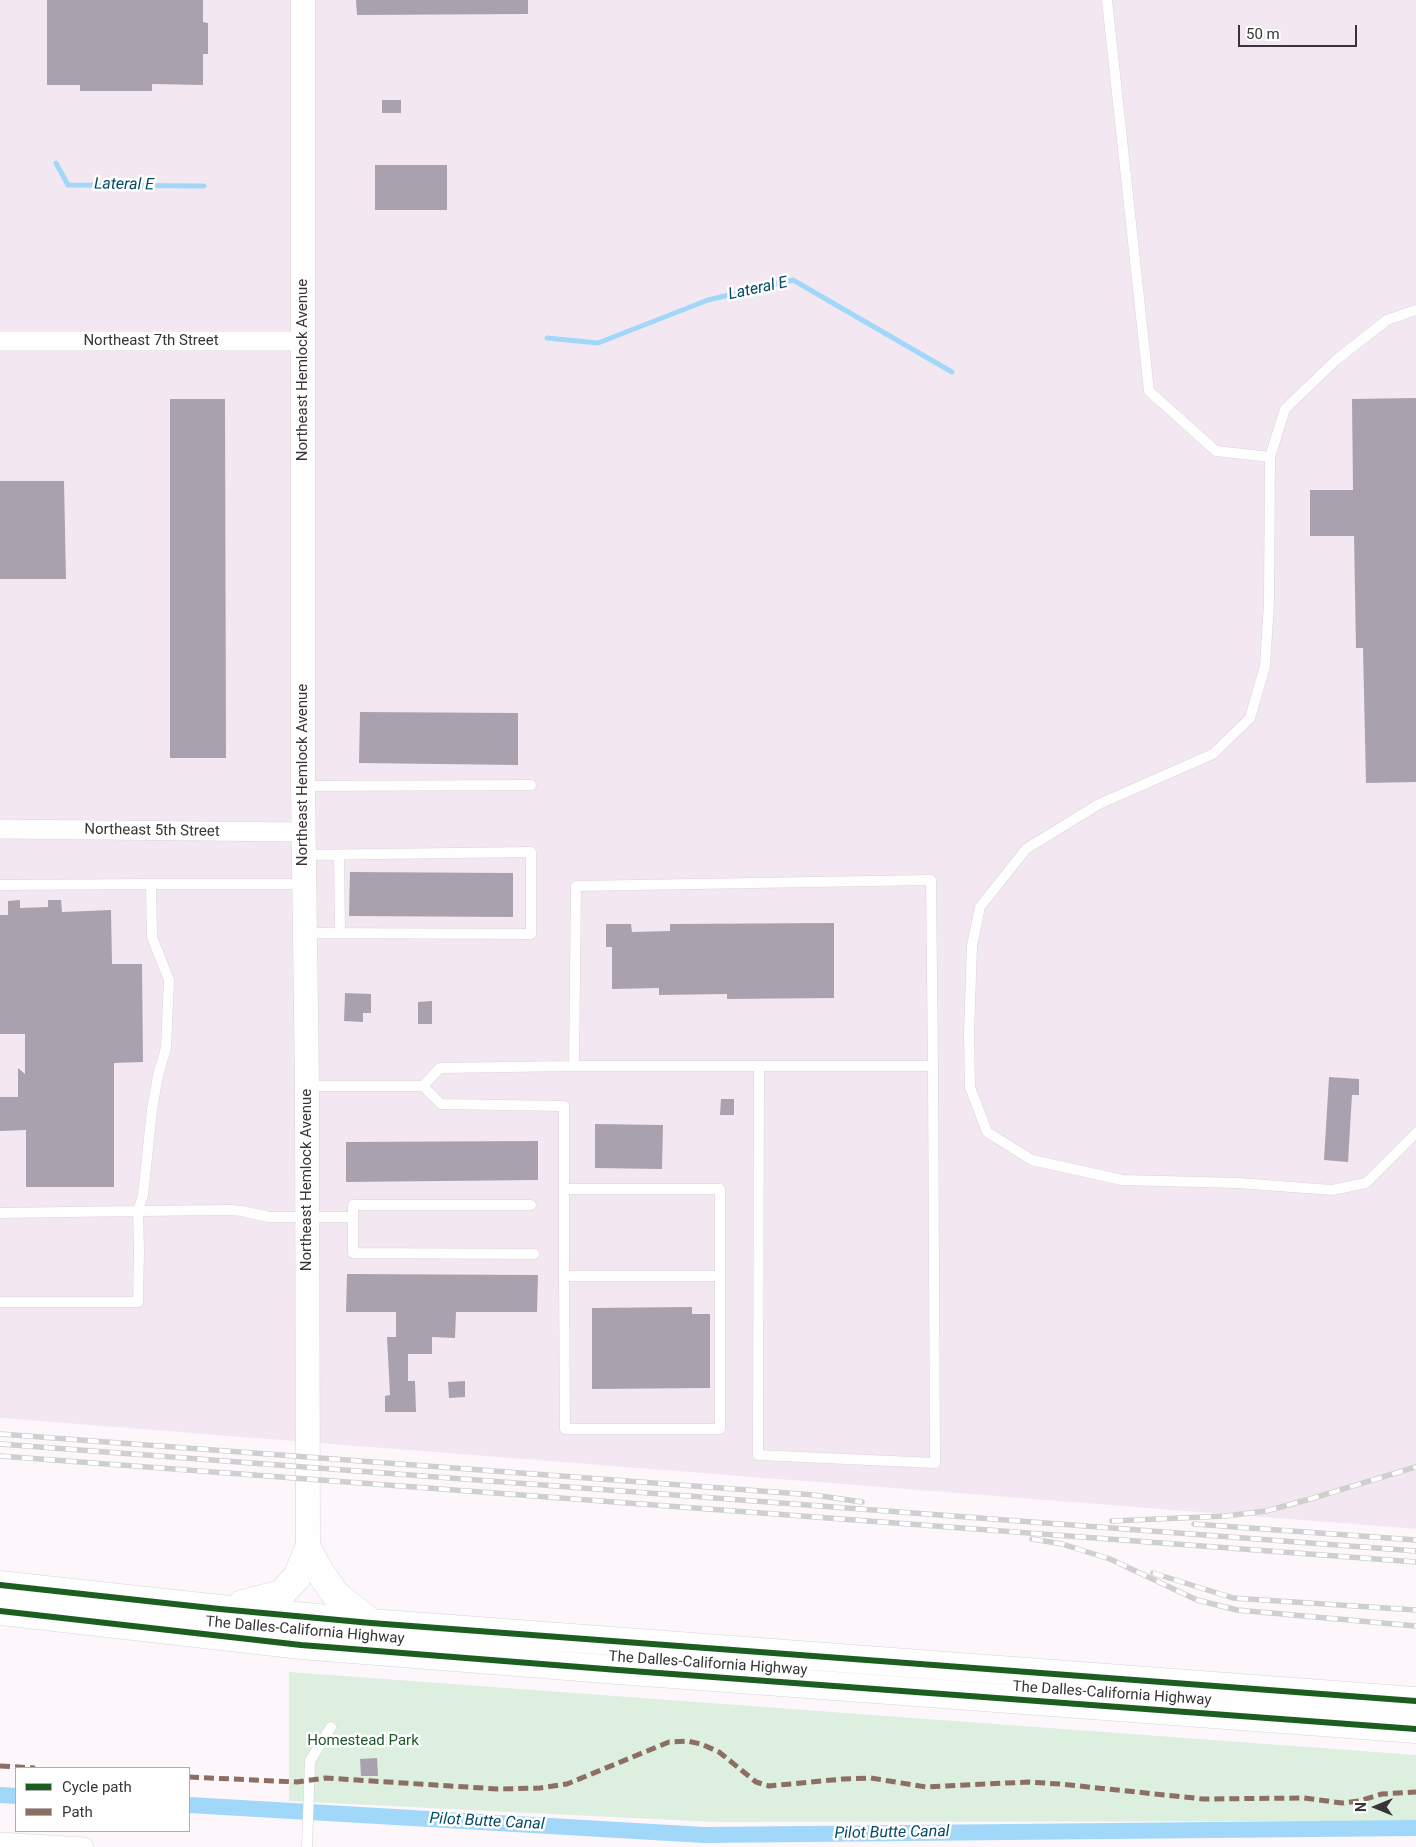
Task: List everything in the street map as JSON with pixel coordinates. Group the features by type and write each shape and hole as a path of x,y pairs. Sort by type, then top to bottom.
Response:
{"highway":[{"path":"220,1609 281,1594 297,1576 308,1550"},
{"path":"308,1550 335,1594 371,1623"},
{"name":"The Dalles-California Highway","path":"0,1585 371,1623 1416,1701"},
{"name":"The Dalles-California Highway","path":"0,1611 311,1645 1416,1729"}],"street":[{"name":"Northeast Hemlock Avenue","path":"303,0 303,844 307,1086 308,1550"},
{"name":"Northeast 7th Street","path":"0,341 302,341"},
{"name":"Northeast 5th Street","path":"0,829 303,844"},
{"path":"0,1842 84,1847"}],"lane":[{"path":"1107,0 1149,391 1216,451 1270,457"},
{"path":"1416,310 1387,320 1336,360 1285,409 1270,457 1269,602 1265,666 1250,718 1213,754 1099,804 1026,849 980,907 972,946 969,1034 970,1087 987,1132 1032,1160 1122,1180 1238,1183 1332,1190 1366,1183 1416,1133"},
{"path":"303,786 531,785"},
{"path":"303,844 339,855 530,852 531,934 305,933"},
{"path":"339,855 340,933"},
{"path":"574,1066 576,886 931,880 935,1463 758,1455 759,1066"},
{"path":"0,1302 138,1302 138,1211 143,1195 152,1110 158,1076 166,1048 169,990 169,980 152,937 151,884"},
{"path":"0,885 304,884"},
{"path":"423,1086 440,1068 933,1066"},
{"path":"307,1086 423,1086 441,1104 564,1106 564,1189 564,1276 565,1429 720,1429 720,1189 564,1189"},
{"path":"531,1205 353,1205 353,1254 534,1254"},
{"path":"0,1213 229,1210 269,1217 353,1217"},
{"path":"564,1276 720,1276"},
{"path":"307,1847 310,1761 331,1727"}],"shaded area":[{"path":"0,0 1416,0 1416,1529 0,1418"}],"green space":[{"name":"Homestead Park","path":"289,1672 1416,1755 1416,1821 715,1822 289,1801"}],"building":[{"path":"47,0 203,0 203,22 208,23 208,54 203,54 203,85 152,84 152,91 80,91 80,85 47,85"},
{"path":"356,0 528,0 528,14 357,15"},
{"path":"382,100 401,100 401,113 382,113"},
{"path":"375,165 447,165 447,210 375,210"},
{"path":"1416,398 1416,782 1366,783 1363,648 1356,648 1354,536 1310,536 1310,490 1353,490 1352,399"},
{"path":"170,399 225,399 226,758 170,758"},
{"path":"0,481 64,481 66,579 0,579"},
{"path":"360,712 518,713 518,765 359,763"},
{"path":"350,872 513,873 513,917 349,916"},
{"path":"20,900 20,908 48,907 48,900 61,900 62,912 111,910 112,964 142,964 143,1062 114,1063 114,1187 26,1187 26,1130 0,1131 0,1097 18,1097 18,1068 25,1074 25,1034 0,1034 0,915 8,915 8,901"},
{"path":"834,923 834,998 727,999 727,994 659,995 659,988 612,989 612,947 606,947 606,924 631,924 632,932 670,931 670,924"},
{"path":"345,993 371,994 371,1013 363,1013 363,1022 344,1021"},
{"path":"432,1001 432,1024 418,1024 418,1002"},
{"path":"1329,1077 1359,1079 1359,1095 1352,1095 1348,1162 1324,1160"},
{"path":"721,1099 734,1099 734,1115 720,1115"},
{"path":"595,1124 663,1125 662,1169 595,1168"},
{"path":"538,1141 538,1180 346,1182 346,1142"},
{"path":"347,1274 538,1275 537,1312 456,1312 455,1338 432,1337 432,1354 408,1354 408,1381 415,1381 416,1412 385,1412 385,1396 390,1395 387,1337 396,1337 396,1312 346,1312"},
{"path":"692,1307 692,1314 710,1314 710,1388 592,1389 592,1308"},
{"path":"465,1381 465,1397 449,1398 448,1382"},
{"path":"377,1758 378,1776 361,1776 360,1759"}],"waterway":[{"name":"Lateral E","path":"56,163 68,185 204,186"},
{"name":"Lateral E","path":"547,338 598,343 708,300 793,280 952,372"},
{"name":"Pilot Butte Canal","path":"0,1795 15,1796"},
{"name":"Pilot Butte Canal","path":"190,1805 704,1835 1416,1828"}],"railway":[{"path":"0,1434 814,1495 862,1502"},
{"path":"0,1444 1416,1551"},
{"path":"0,1456 1416,1562"},
{"path":"1112,1521 1226,1516 1266,1511 1416,1467"},
{"path":"1194,1524 1416,1540"},
{"path":"1032,1539 1062,1544 1110,1559 1197,1600 1237,1610 1416,1626"},
{"path":"1153,1573 1233,1598 1416,1610"}],"marked path":[{"path":"190,1777 297,1782 325,1778 498,1789 540,1788 567,1784 669,1742 687,1741 701,1744 719,1752 756,1782 769,1786 871,1778 926,1787 1028,1782 1203,1799 1304,1798 1342,1803 1359,1801 1382,1794 1416,1792"},
{"path":"0,1766 18,1767"}],"cycle path":[{"path":"0,1585 371,1623 1416,1701"},
{"path":"0,1611 301,1645 1416,1729"}]}
